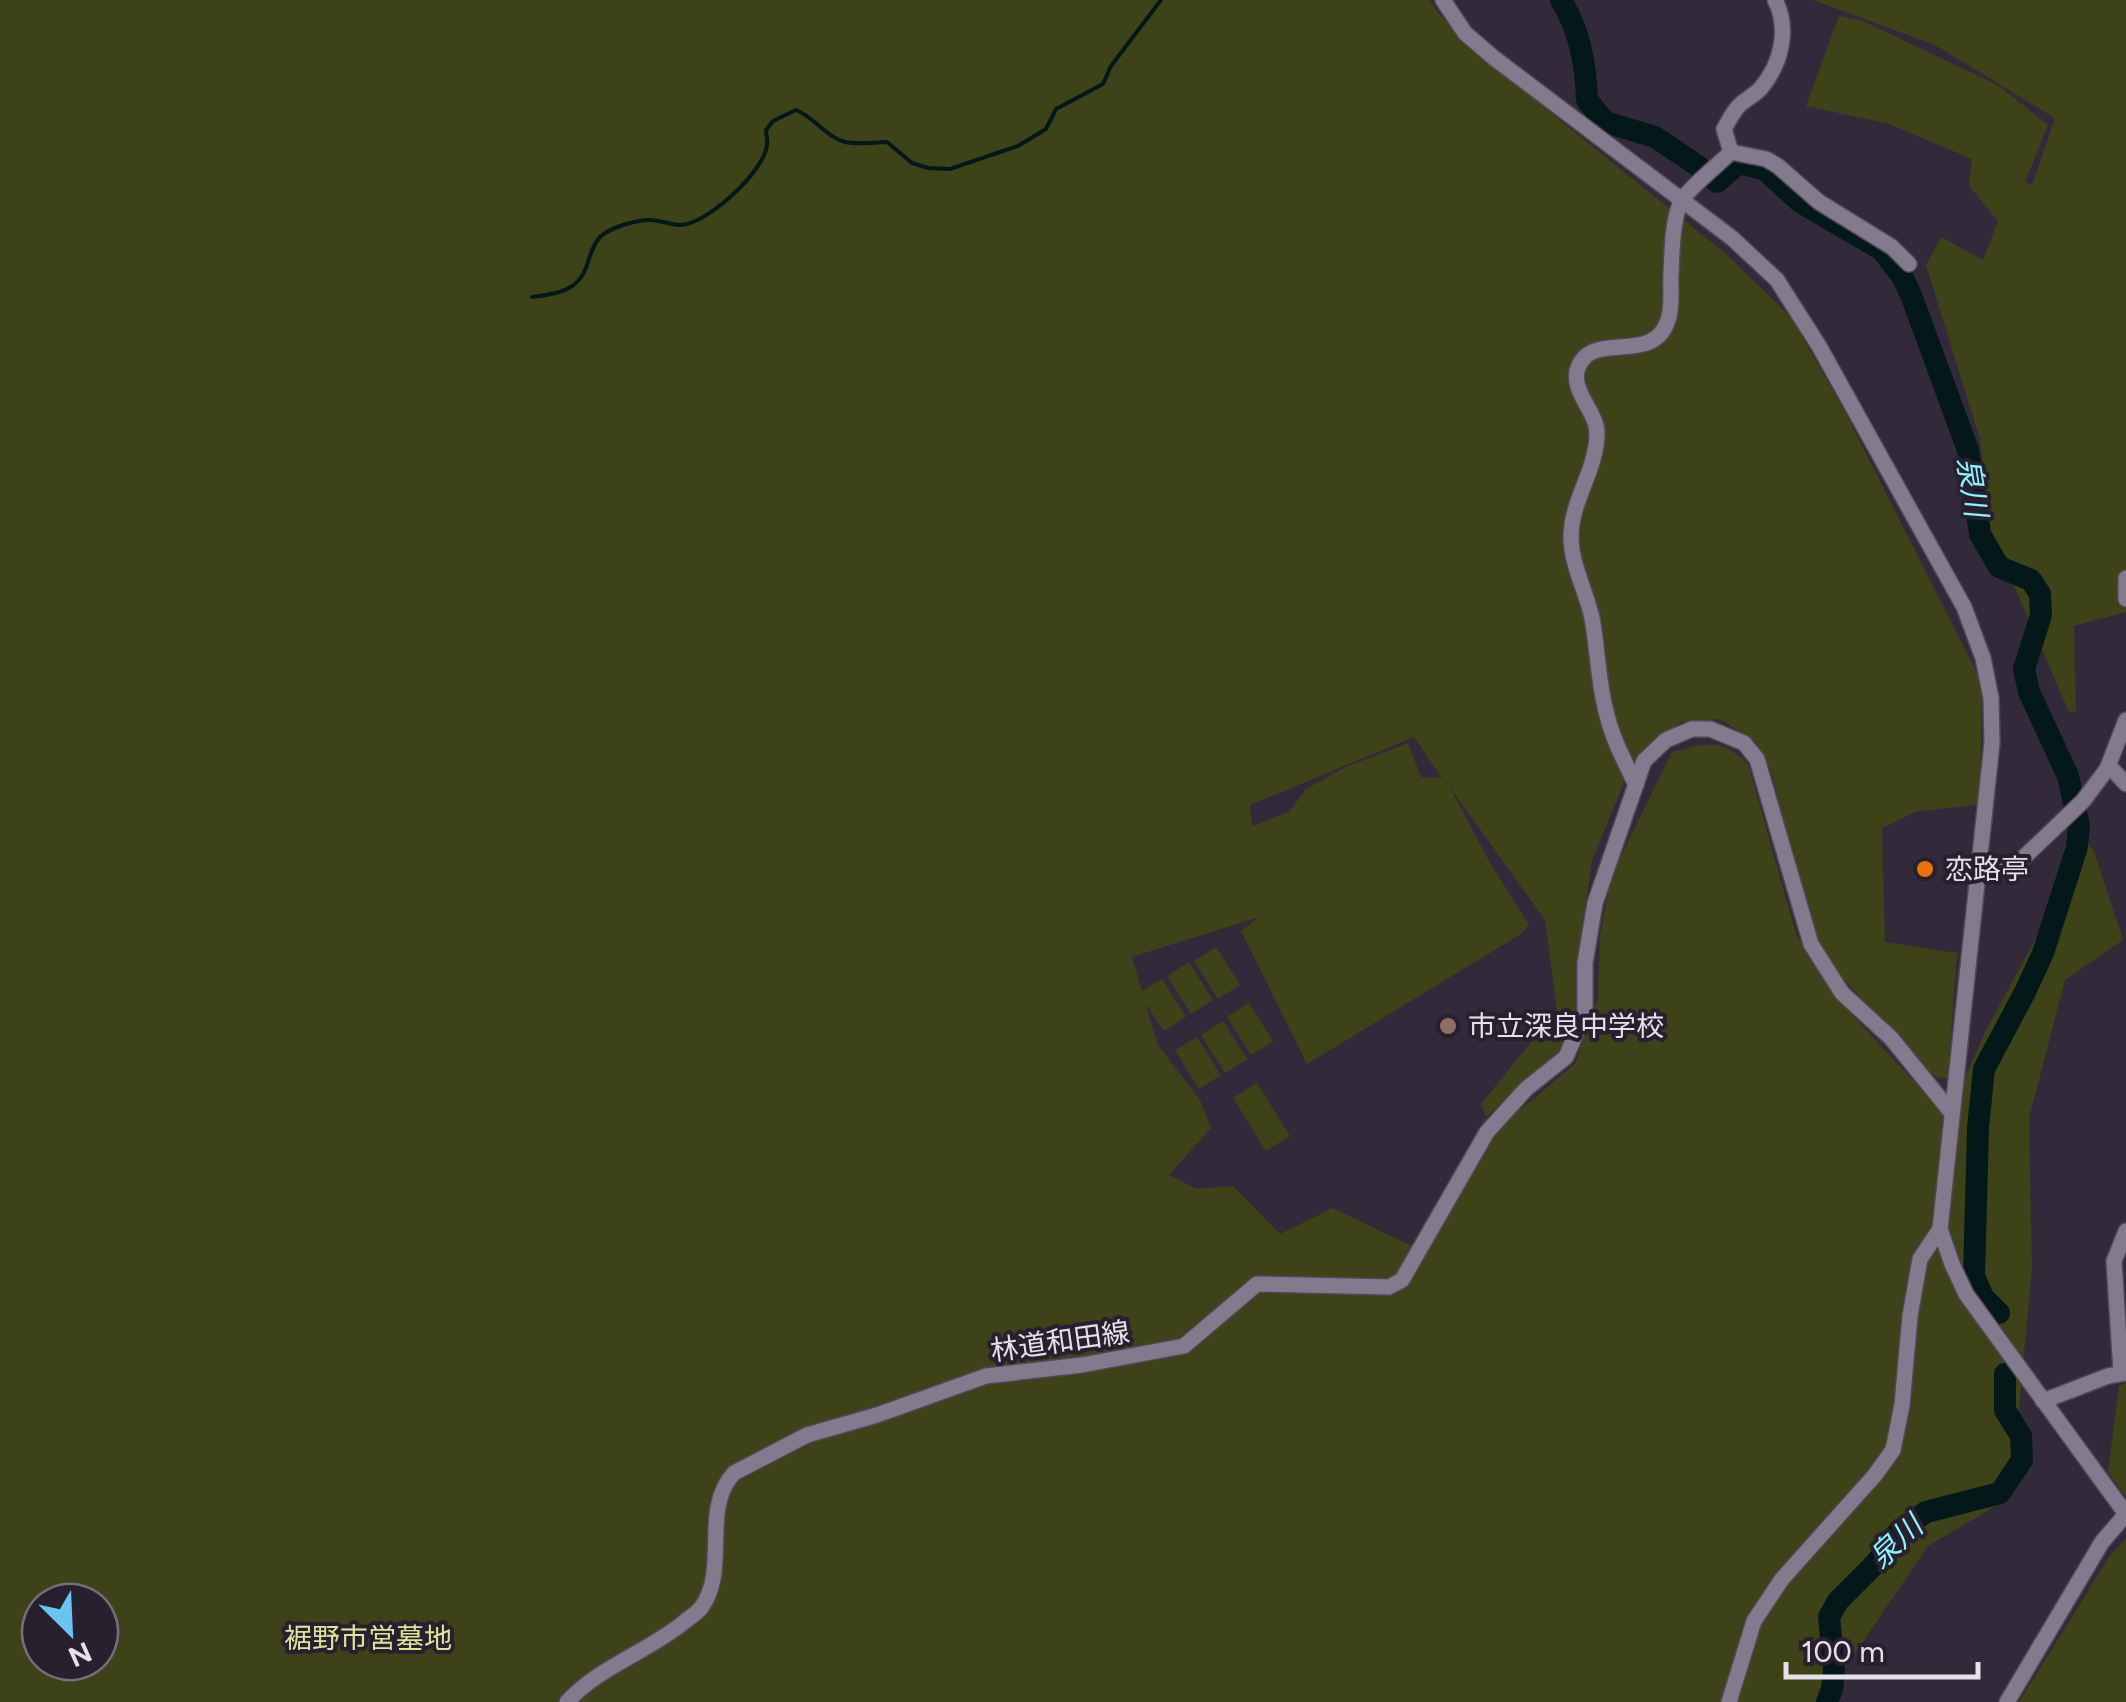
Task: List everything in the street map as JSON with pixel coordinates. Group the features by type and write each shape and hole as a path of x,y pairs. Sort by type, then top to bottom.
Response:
{"street":[{"path":"1443,0 1465,33 1494,58 1756,258 1777,280 1795,305 1964,607 1984,658 1992,698 1992,743 1940,1230 1966,1294 2126,1514 2102,1542 2007,1702"},
{"path":"1731,152 1724,129 1738,107 1760,88 1779,56 1784,37 1775,0"},
{"path":"1636,785 1606,714 1592,616 1572,552 1570,535 1576,504 1594,459 1598,432 1578,386 1577,372 1585,358 1599,350 1644,346 1657,339 1669,319 1672,236 1682,200 1731,152"},
{"path":"1731,152 1766,158 1819,202 1892,247 1909,264"},
{"path":"2126,578 2126,595"},
{"path":"1980,870 2021,860 2083,801 2106,769 2126,720"},
{"path":"1636,785 1644,761 1666,740 1692,729 1710,729 1744,743 1757,759 1812,944 1842,992 1891,1038 1951,1112"},
{"path":"2106,769 2114,770 2126,784"},
{"name":"林道和田線","path":"568,1702 594,1678 662,1639 701,1609 712,1576 718,1507 725,1483 734,1474 806,1435 877,1415 986,1376 1082,1365 1184,1346 1257,1284 1389,1288 1402,1280 1487,1132 1526,1089 1566,1057 1585,1013 1585,963 1596,903 1636,785"},
{"path":"1729,1702 1754,1621 1782,1579 1876,1475 1893,1450 1920,1259 1940,1230"},
{"path":"2043,1400 2123,1372 2114,1261 2126,1231"}],"green space":[{"name":"裾野市営墓地","path":"0,0 1430,0 1479,55 1726,254 1791,317 1845,412 1982,683 1980,804 1915,812 1882,828 1885,942 1957,953 1948,1078 1939,1078 1926,1070 1841,976 1815,936 1773,778 1756,742 1720,719 1681,722 1627,775 1592,861 1576,972 1579,1004 1562,1048 1486,1117 1481,1104 1557,1010 1545,920 1449,786 1529,925 1521,934 1307,1064 1241,931 1259,917 1132,957 1142,991 1162,979 1186,1017 1164,1031 1145,1003 1158,1045 1200,1100 1211,1128 1169,1175 1196,1189 1233,1186 1280,1234 1333,1208 1420,1250 1488,1137 1575,1064 1598,998 1600,935 1612,874 1672,752 1712,744 1729,749 1748,764 1796,934 1836,998 1935,1104 1960,1089 1984,1034 2038,934 2065,846 2078,825 2095,854 2123,940 2065,980 2029,1118 2032,1268 2011,1497 1928,1546 1822,1702 0,1702","holes":["1414,737 1442,778 1421,777 1408,743 1346,767 1306,789 1289,812 1252,826 1250,805"]},
{"path":"1813,0 2126,0 2126,612 2074,626 2076,711 2069,712 1991,533 1980,439 1926,265 1941,237 1983,260 1998,221 1969,186 1972,159 1889,124 1806,106 1839,16 1863,21 1999,86 2048,125 2025,182 2032,185 2055,118 1935,45"},
{"path":"1216,947 1240,985 1218,999 1194,961"},
{"path":"1189,962 1213,1000 1191,1014 1167,976"},
{"path":"1249,1003 1273,1041 1251,1055 1227,1017"},
{"path":"1223,1021 1247,1059 1225,1073 1201,1035"},
{"path":"1197,1037 1221,1075 1199,1089 1175,1050"},
{"path":"1257,1083 1290,1136 1266,1151 1233,1098"},
{"path":"2126,1382 2126,1497 2108,1472 2119,1386"},
{"path":"2126,1539 2126,1702 2019,1702 2111,1554"}],"waterway":[{"path":"532,297 558,292 579,281 598,240 610,230 644,220 681,225 705,216 733,195 756,169 767,145 766,130 773,121 796,110 838,139 887,142 912,163 928,168 950,169 1018,146 1046,129 1056,109 1103,84 1111,66 1161,0"},
{"name":"泉川","path":"1561,0 1580,48 1587,100 1605,122 1655,137 1717,182 1739,163 1765,170 1800,202 1882,250 1911,295 1968,450 1980,534 1999,567 2031,580 2040,594 2041,615 2024,669 2029,692 2068,776 2079,826 2077,847 2043,953 1984,1069 1978,1128 1974,1276 1983,1297 1999,1313"},
{"name":"泉川","path":"1827,1702 1834,1669 1829,1617 1838,1601 1876,1563 1899,1531 1926,1512 2000,1493 2022,1460 2021,1436 2005,1410 2005,1374"}],"place":[{"name":"恋路亭","path":"1925,869"},
{"name":"市立深良中学校","path":"1448,1026"}]}
